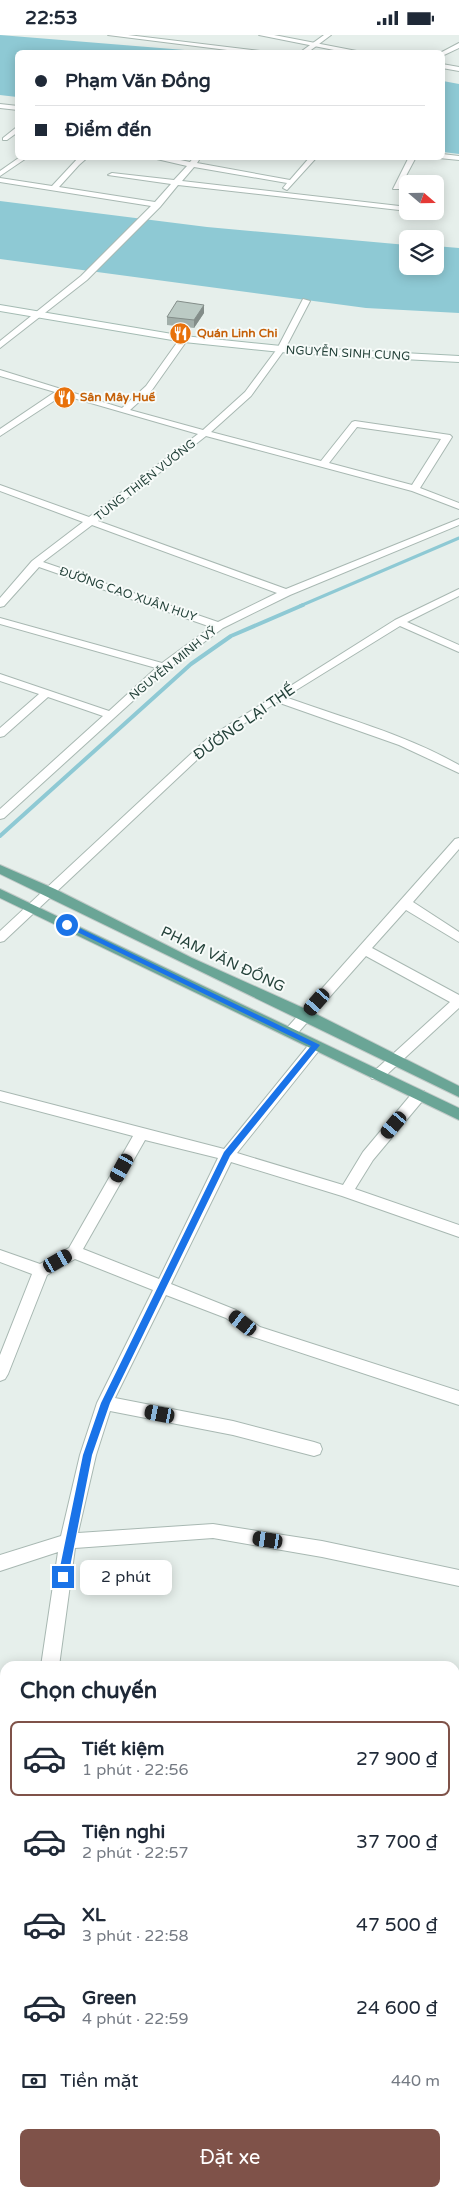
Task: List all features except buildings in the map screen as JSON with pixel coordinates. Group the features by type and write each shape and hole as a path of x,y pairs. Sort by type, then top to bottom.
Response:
{"main road":[{"path":"262,35 347,50"},
{"path":"445,67 459,69"},
{"name":"NGUYỄN SINH CUNG","path":"0,308 184,339 281,349 459,359"},
{"name":"PHẠM VĂN ĐỒNG","path":"0,869 187,961 305,1015 459,1092"},
{"path":"0,893 459,1114"}],"street":[{"path":"111,35 246,50"},
{"path":"305,50 328,35"},
{"path":"445,52 459,45"},
{"path":"0,106 15,108"},
{"path":"5,139 15,130"},
{"path":"445,156 459,158"},
{"path":"0,175 21,160"},
{"path":"53,190 80,160"},
{"path":"165,160 291,182"},
{"path":"0,345 84,278 157,205 195,160"},
{"path":"282,195 311,160"},
{"path":"396,187 411,160"},
{"path":"112,175 399,208"},
{"path":"0,180 53,190 157,205"},
{"name":"TÙNG THIỆN VƯƠNG","path":"0,604 36,563 206,432 248,394 281,349 306,301"},
{"path":"124,411 149,387 184,339"},
{"path":"0,373 39,383 61,392 124,411 415,489 459,506"},
{"path":"0,433 61,392"},
{"path":"324,464 355,424 447,437 415,489"},
{"path":"0,487 90,522 286,593"},
{"name":"NGUYỄN MINH VỸ","path":"0,815 164,667 219,626 286,593 459,522"},
{"name":"ĐƯỜNG CAO XUÂN HUY","path":"36,563 219,626"},
{"name":"ĐƯỜNG LẠI THẾ","path":"0,938 205,747 276,698 399,622 459,592"},
{"path":"0,621 164,667"},
{"path":"399,622 459,649"},
{"path":"0,677 110,715"},
{"path":"0,735 45,693"},
{"path":"276,698 403,743 440,759 459,770"},
{"path":"291,1032 405,903 457,849"},
{"path":"405,903 459,938"},
{"path":"364,949 459,1001 378,1076"},
{"path":"51,1661 68,1541 88,1455 105,1403 227,1155 316,1045"},
{"path":"346,1191 368,1156 419,1095"},
{"path":"0,1096 227,1155 346,1191 459,1231"},
{"path":"0,1374 41,1271 74,1251 141,1134"},
{"path":"74,1251 231,1313 255,1332 459,1398"},
{"path":"0,1256 41,1271"},
{"path":"105,1403 233,1428 314,1449"},
{"path":"0,1563 68,1541 214,1531 322,1549 459,1578"}],"water":[{"path":"0,35 186,50 15,50 15,97 0,95"},
{"path":"445,81 459,84 459,154 445,152"},
{"path":"0,201 207,227 399,244 399,275 444,275 444,247 459,248 459,313 366,308 0,259"}],"waterway":[{"path":"300,606 459,538"},
{"path":"0,836 191,664 231,636 303,605"}],"place":[{"name":"Quán Linh Chi","path":"181,333"},
{"name":"Sân Mây Huế","path":"64,397"}],"route":[{"path":"63,1577 68,1541 88,1455 105,1403 196,1214 227,1155 316,1045 67,925"}]}
